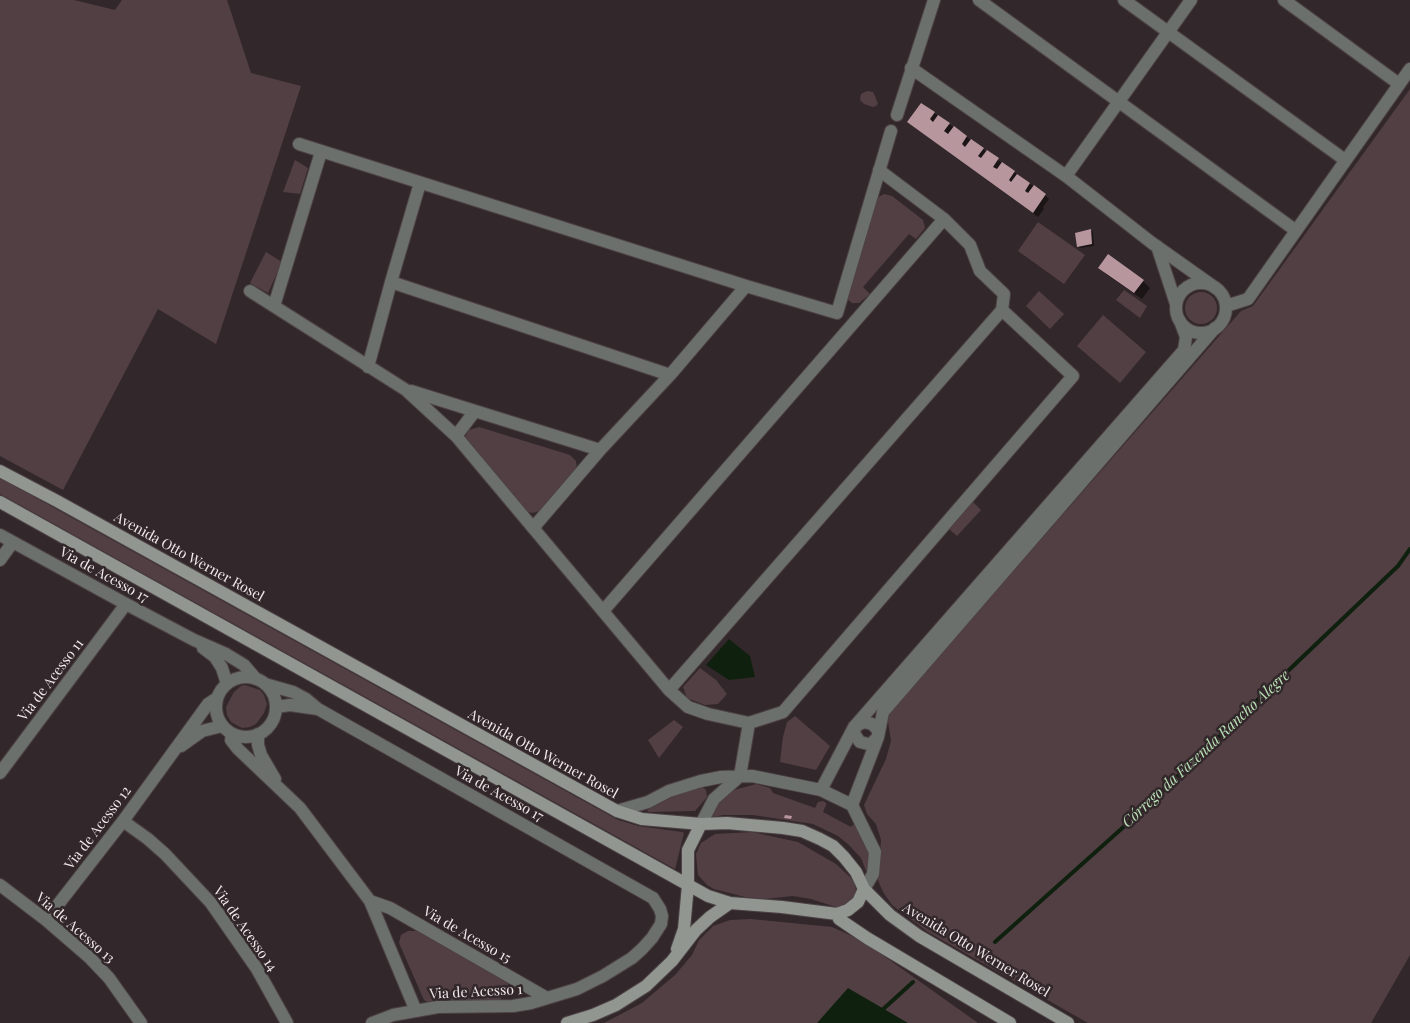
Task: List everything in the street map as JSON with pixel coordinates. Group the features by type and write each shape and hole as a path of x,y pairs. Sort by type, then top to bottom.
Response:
{"street":[{"path":"897,114 934,0"},
{"path":"979,0 1295,230"},
{"path":"1124,0 1346,160"},
{"path":"1066,176 1191,0"},
{"path":"1284,0 1399,84"},
{"path":"852,805 878,737 883,712 1221,322 1226,306 1224,299 1217,289 1157,246 1066,176 911,68"},
{"path":"1226,306 1248,299 1410,69"},
{"path":"837,313 891,131"},
{"path":"299,144 856,320"},
{"path":"274,306 321,152"},
{"path":"669,690 1002,310 1004,294 980,271 970,245 944,219 879,170"},
{"path":"368,367 420,183"},
{"path":"603,611 944,219"},
{"path":"821,790 854,727 1184,350 1186,337 1157,246"},
{"path":"391,282 670,375"},
{"path":"1176,304 1183,291 1196,283 1210,285 1217,289"},
{"path":"533,528 600,450 670,375 746,286"},
{"path":"250,290 406,390 456,436 669,690 688,708 750,723 783,712 1074,376 1002,310"},
{"path":"1180,321 1192,331 1208,332 1215,328"},
{"path":"406,390 600,450"},
{"path":"456,436 475,411"},
{"name":"Avenida Otto Werner Rosel","path":"0,471 617,811 642,819 701,824 727,822 756,824 811,835 833,846 856,872 864,889 890,915 919,936 1068,1023"},
{"path":"0,502 708,896 730,903 837,914 848,910 858,902 873,874 875,852 852,805 821,790 752,776 721,777 701,781 669,792 648,802 617,811"},
{"name":"Via de Acesso 17","path":"0,535 194,640 212,646 240,662 261,682 293,692 306,699 318,709 653,898 660,909"},
{"path":"0,560 13,542"},
{"name":"Via de Acesso 11","path":"0,773 126,604"},
{"name":"Via de Acesso 17","path":"194,640 215,657 222,668 227,684"},
{"path":"246,678 261,682 274,698 276,706 275,715 271,723 258,734 240,737 227,730 217,717 217,698 227,684 236,679 246,678"},
{"name":"Via de Acesso 12","path":"46,920 123,821 173,753 188,729 208,704 217,698"},
{"name":"Via de Acesso 17","path":"276,706 290,705 318,709"},
{"path":"854,727 864,722 872,724 878,730 878,737"},
{"path":"672,961 684,928 688,885 688,850 714,799 740,776 750,723"},
{"name":"Via de Acesso 12","path":"173,753 196,735 227,730"},
{"name":"Via de Acesso 15","path":"227,730 231,740 238,749 300,808 352,880 370,901 416,1011"},
{"name":"Via de Acesso 15","path":"258,734 258,745 261,755 281,790"},
{"name":"Via de Acesso 14","path":"123,821 165,854 211,903 257,968 287,1023"},
{"name":"Via de Acesso 13","path":"0,885 46,920 90,958 109,978 141,1023"},
{"name":"Via de Acesso 15","path":"370,901 390,908 547,998"},
{"path":"567,1023 594,1015 616,1005 646,986 672,961 710,917 730,903"},
{"name":"Via de Acesso 1","path":"372,1023 393,1015 438,1007 513,1006 531,1003 577,988 603,976 632,958 657,931 662,916 660,909"},
{"path":"837,914 839,919 867,938 1010,1023"}],"shaded area":[{"path":"0,0 74,0 115,10 122,0 227,0 251,73 301,86 216,344 158,309 63,490 0,456"},
{"path":"1410,89 1410,955 1371,1023 1088,1023 928,932 892,905 883,892 878,880 881,840 876,824 867,814 864,805 886,759 891,741 888,721 890,712 1241,311 1253,306"},
{"path":"867,91 873,92 878,104 876,106 864,104 860,100 861,94"},
{"path":"295,160 308,168 300,194 283,192"},
{"path":"884,194 892,196 923,220 925,228 916,239 909,234 863,287 870,294 859,303 852,303 847,299 877,198"},
{"path":"1038,222 1085,255 1064,284 1018,251"},
{"path":"266,252 282,262 268,293 250,283"},
{"path":"1124,290 1147,306 1140,318 1116,300"},
{"path":"1039,291 1064,314 1050,329 1026,306"},
{"path":"1201,292 1207,293 1212,297 1216,302 1216,314 1212,319 1207,323 1201,324 1195,323 1190,319 1186,314 1185,308 1186,302 1190,297 1195,293"},
{"path":"1103,315 1146,352 1120,383 1077,346"},
{"path":"479,427 570,455 576,461 577,470 542,510 533,513 528,512 465,441 469,430"},
{"path":"0,478 618,820 638,826 684,833 675,869 0,494"},
{"path":"973,502 981,510 957,536 949,529"},
{"path":"729,639 750,656 755,677 729,680 706,665"},
{"path":"700,668 716,680 727,694 718,704 705,705 687,698 683,687"},
{"path":"245,685 260,690 267,704 264,713 256,724 242,728 231,722 227,715 226,707 234,692"},
{"path":"795,716 830,746 816,770 780,762 787,722"},
{"path":"674,720 683,727 659,758 648,740"},
{"path":"756,784 770,788 773,793 815,808 818,802 823,801 826,805 823,812 851,827 856,822 873,850 868,870 866,871 861,858 849,845 838,836 813,824 753,815 713,817 714,808 724,796 734,790"},
{"path":"702,787 706,790 707,797 695,811 649,812 647,810 676,795"},
{"path":"752,832 798,842 836,864 854,883 857,893 854,899 839,908 811,899 793,896 765,899 745,897 714,889 707,885 698,875 696,854 701,843 715,834"},
{"path":"751,919 832,927 863,941 978,1023 604,1023 642,1003 675,975 692,955 699,940 713,926 730,920"},
{"path":"408,931 417,931 507,982 505,994 498,1001 429,1003 424,1000 399,943 401,935"},
{"path":"848,988 908,1023 817,1023"}],"building":[{"path":"921,103 935,112 930,119 933,122 938,115 950,123 944,131 948,134 954,126 967,136 962,144 965,147 971,139 984,148 978,156 981,158 987,150 999,158 993,167 997,169 1002,162 1015,171 1009,180 1011,182 1017,174 1030,183 1025,191 1028,193 1034,185 1046,194 1033,213 907,122"},
{"path":"1091,229 1092,244 1077,247 1075,233"},
{"path":"1108,254 1144,280 1134,293 1098,268"},
{"path":"785,815 792,816 791,819 784,818"}],"waterway":[{"name":"Córrego da Fazenda Rancho Alegre","path":"995,942 1138,814 1398,566 1410,549"},
{"name":"Córrego da Fazenda Rancho Alegre","path":"880,1012 913,982"}]}
